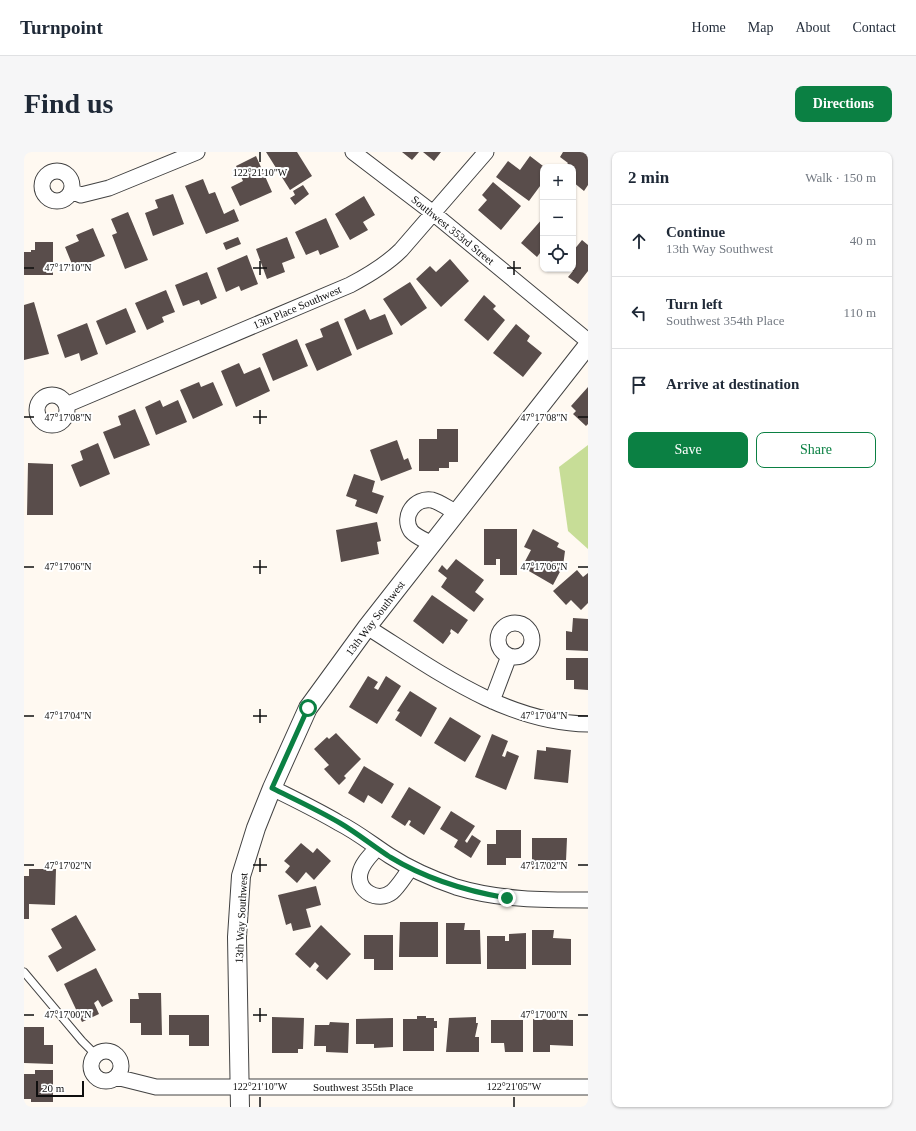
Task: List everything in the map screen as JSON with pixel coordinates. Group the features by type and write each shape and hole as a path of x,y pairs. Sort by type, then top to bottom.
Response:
{"street":[{"path":"71,191 82,195 109,188 197,152"},
{"name":"Southwest 353rd Street","path":"353,152 433,213 588,341"},
{"name":"13th Place Southwest","path":"66,405 350,285 369,275 386,264 401,250 486,152"},
{"name":"13th Way Southwest","path":"240,1107 237,937 241,876 256,828 272,788 308,708 367,627 588,345"},
{"path":"432,544 416,535 411,530 408,516 414,505 420,501 434,500 457,513"},
{"path":"367,627 456,682 492,700 542,718 562,723 588,724"},
{"path":"492,700 509,656"},
{"path":"272,788 340,823 377,848 411,868 456,887 483,894 535,900 588,900"},
{"path":"377,848 362,867 359,874 362,887 367,892 380,897 392,892 411,868"},
{"path":"95,1054 106,1050 117,1055 121,1066 116,1077"},
{"name":"Southwest 355th Place","path":"95,1054 90,1065 94,1076 105,1081 116,1077 156,1087 588,1087"}],"lane":[{"path":"24,972 95,1054"}],"green space":[{"path":"588,445 588,549 568,531 559,467"}],"building":[{"path":"266,152 297,152 312,176 290,190"},
{"path":"402,152 419,152 412,160"},
{"path":"423,152 441,152 434,161"},
{"path":"563,152 588,152 588,185 584,191 576,184 576,164 567,164 568,163 560,157"},
{"path":"256,156 272,192 240,206 231,187 243,181 236,166"},
{"path":"530,156 540,164 540,186 529,201 496,177 508,161 520,170"},
{"path":"203,179 209,194 215,192 224,214 234,209 239,221 206,234 185,186"},
{"path":"493,182 521,206 501,230 478,210 487,200 482,195"},
{"path":"303,185 309,194 295,205 290,198 295,195 293,191"},
{"path":"173,194 184,224 153,236 145,213 158,208 155,200"},
{"path":"364,196 375,215 363,222 368,230 350,240 335,214"},
{"path":"128,212 148,260 125,269 112,235 117,233 111,219"},
{"path":"326,218 339,247 320,255 318,250 306,255 295,232"},
{"path":"540,221 540,253 537,257 521,243"},
{"path":"93,228 105,256 74,269 65,247 79,241 76,235"},
{"path":"238,237 241,244 226,250 223,243"},
{"path":"287,237 295,258 282,263 285,272 267,279 256,249"},
{"path":"582,240 588,245 588,271 578,284 568,277 572,272 576,272 576,247"},
{"path":"35,242 53,242 53,275 24,275 24,252 31,252 31,250 35,250"},
{"path":"247,255 258,284 241,291 239,286 226,292 217,268"},
{"path":"450,259 469,281 441,307 416,279 430,266 436,272"},
{"path":"207,272 217,298 201,305 199,300 183,306 175,285"},
{"path":"410,282 427,308 401,326 383,299"},
{"path":"166,290 175,312 162,317 164,322 147,330 135,303"},
{"path":"484,295 496,306 493,309 505,320 488,341 464,320"},
{"path":"34,302 49,354 24,360 24,305"},
{"path":"126,308 136,332 106,345 96,321"},
{"path":"365,309 370,320 385,314 393,334 357,350 344,319"},
{"path":"338,321 352,355 317,371 305,344 323,337 320,329"},
{"path":"87,323 98,354 81,361 79,353 65,358 57,335"},
{"path":"516,324 530,336 527,341 542,353 523,377 493,353"},
{"path":"297,339 308,366 273,381 262,354"},
{"path":"239,363 244,374 260,367 270,391 236,407 221,371"},
{"path":"199,382 201,387 213,382 223,405 193,419 180,390"},
{"path":"588,387 588,424 586,426 573,414 576,411 571,406"},
{"path":"160,400 163,407 178,400 187,422 156,435 145,407"},
{"path":"135,409 150,445 114,459 103,432 121,425 118,416"},
{"path":"437,429 458,429 458,462 449,462 449,468 439,468 439,471 419,471 419,439 437,439"},
{"path":"397,440 404,460 408,458 412,469 381,481 370,450"},
{"path":"98,443 110,474 80,487 71,465 83,460 80,451"},
{"path":"28,463 53,464 53,515 27,515"},
{"path":"354,474 375,481 372,492 384,496 377,514 355,506 357,500 346,496"},
{"path":"377,522 381,541 377,542 379,554 341,562 336,530"},
{"path":"484,529 517,529 517,575 500,575 500,559 496,559 496,565 484,565"},
{"path":"533,529 559,543 557,547 565,551 563,566 553,585 522,567 531,550 524,547"},
{"path":"456,559 484,580 475,592 484,599 474,612 441,587 447,578 438,571 442,565 447,570"},
{"path":"577,570 583,577 588,573 588,603 581,610 571,600 566,605 553,591"},
{"path":"432,595 468,620 458,634 451,629 451,633 443,644 413,621"},
{"path":"573,618 588,619 588,651 566,650 566,631 572,632"},
{"path":"566,658 588,658 588,690 574,689 574,680 566,680"},
{"path":"368,676 378,682 374,688 378,690 386,676 401,686 377,724 349,707"},
{"path":"410,691 437,708 421,737 395,720 400,712 397,711"},
{"path":"450,717 481,736 465,762 434,743"},
{"path":"336,733 361,759 344,776 346,778 339,785 324,769 329,765 314,749 327,737 329,739"},
{"path":"492,734 508,741 502,756 505,757 507,751 519,756 506,790 475,777"},
{"path":"546,747 571,750 568,783 534,779 537,750 546,751"},
{"path":"364,766 394,784 382,804 368,795 364,803 348,793"},
{"path":"409,787 441,807 424,835 409,825 411,821 409,820 405,826 391,817"},
{"path":"451,811 475,826 465,841 467,843 472,835 481,841 471,858 454,847 458,840 440,829"},
{"path":"496,830 521,830 521,858 506,858 506,865 487,865 487,844 496,844"},
{"path":"532,838 567,838 566,861 552,861 552,869 532,869"},
{"path":"301,843 313,853 317,848 331,861 314,880 306,872 297,883 285,872 290,866 284,861"},
{"path":"29,869 56,869 55,905 29,904 29,919 24,919 24,876 29,876"},
{"path":"316,886 321,905 306,909 311,927 293,931 291,923 286,925 278,895"},
{"path":"76,915 96,950 57,972 48,956 62,948 51,929"},
{"path":"400,922 438,922 438,957 399,957"},
{"path":"446,923 465,923 464,930 480,930 481,964 446,964"},
{"path":"321,925 351,954 327,980 316,970 319,966 315,962 310,968 295,954"},
{"path":"532,930 554,930 553,938 571,939 571,965 532,965"},
{"path":"526,933 526,969 487,969 487,936 505,936 505,941 509,941 509,934"},
{"path":"364,935 393,935 393,970 374,970 374,959 364,959"},
{"path":"96,968 113,1001 102,1007 98,1000 94,1003 99,1014 82,1022 64,984"},
{"path":"138,993 161,993 162,1035 141,1035 141,1023 130,1023 130,999 139,999"},
{"path":"169,1015 209,1015 209,1046 189,1046 189,1035 169,1035"},
{"path":"417,1016 434,1018 434,1021 437,1021 437,1028 434,1028 434,1051 403,1051 403,1019 417,1019"},
{"path":"272,1017 304,1018 303,1049 298,1049 298,1053 272,1053"},
{"path":"476,1017 476,1023 478,1023 475,1037 479,1037 479,1052 446,1052 449,1018"},
{"path":"393,1018 393,1047 374,1048 374,1044 356,1044 356,1019"},
{"path":"533,1019 573,1020 573,1046 550,1045 550,1052 533,1052"},
{"path":"491,1020 523,1020 523,1052 505,1052 504,1043 491,1043"},
{"path":"330,1022 349,1023 348,1053 326,1052 326,1046 314,1046 315,1025 329,1025"},
{"path":"24,1027 44,1027 44,1045 53,1045 53,1064 24,1063"},
{"path":"35,1070 53,1070 53,1102 31,1102 31,1099 24,1099 24,1074 35,1074"}],"route":[{"path":"308,708 272,788 340,823 392,857 422,874 456,887 507,898"}]}
